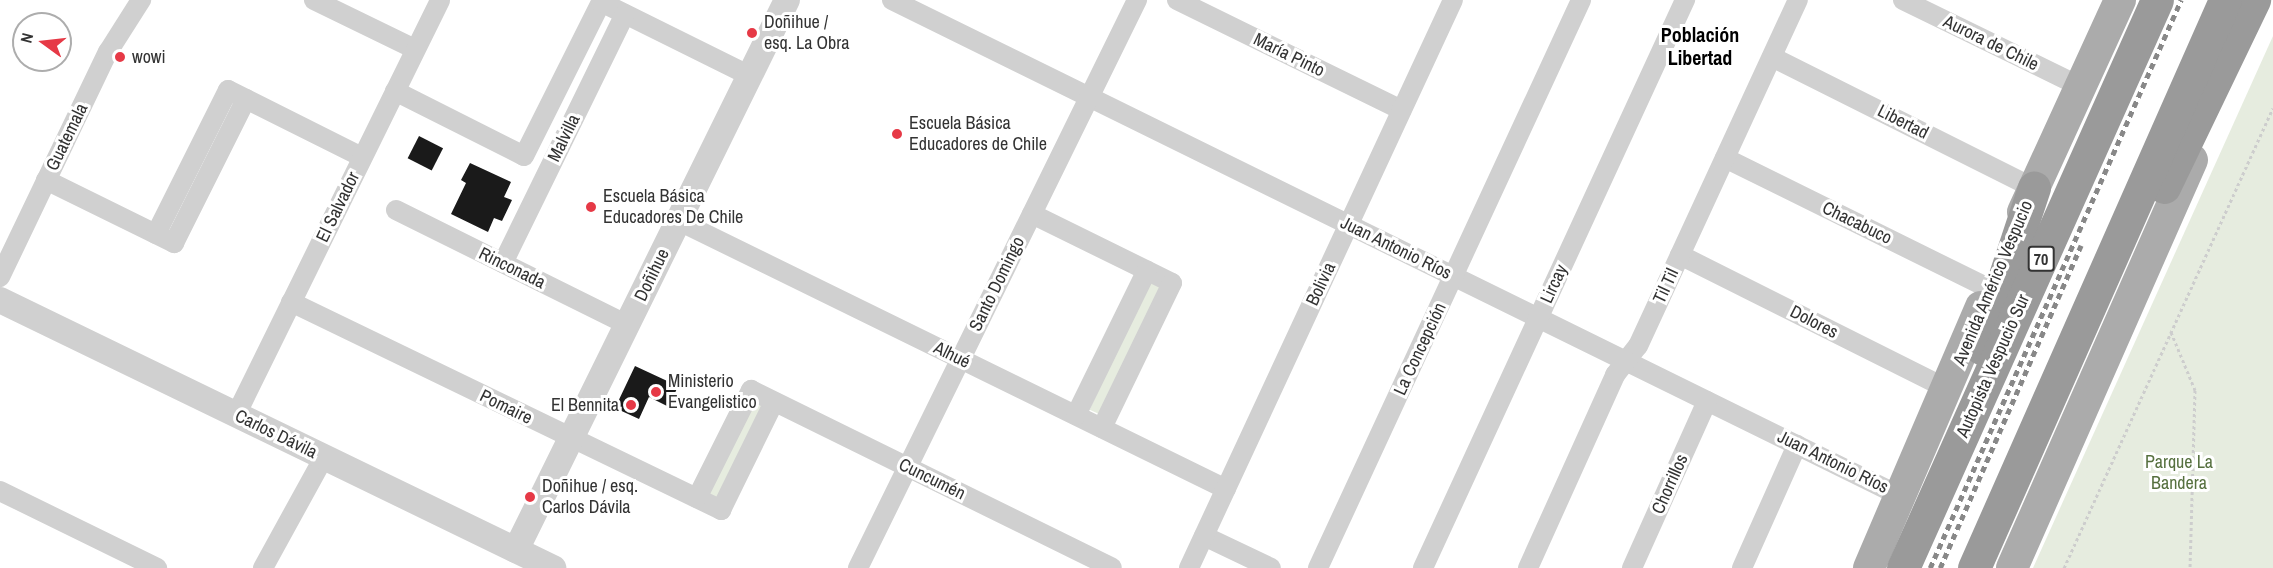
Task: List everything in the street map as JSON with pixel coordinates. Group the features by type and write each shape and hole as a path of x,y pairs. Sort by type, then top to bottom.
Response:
{"highway":[{"name":"Autopista Vespucio Sur","path":"1903,568 2157,0"},
{"path":"1974,568 2026,445 2225,0"},
{"path":"2026,445 2133,253 2254,0"},
{"path":"1926,518 2034,188"}],"main road":[{"name":"Avenida Américo Vespucio","path":"1869,568 1948,389 1988,288 2120,0"},
{"path":"2012,568 2262,0"}],"street":[{"name":"Guatemala","path":"0,277 108,52 141,0"},
{"path":"314,0 416,49"},
{"name":"El Salvador","path":"236,415 440,0"},
{"name":"Doñihue","path":"516,550 787,0"},
{"name":"Juan Antonio Ríos","path":"892,0 1900,495"},
{"name":"Santo Domingo","path":"858,568 1137,0"},
{"name":"María Pinto","path":"1177,0 1402,110"},
{"name":"Bolivia","path":"1189,568 1453,0"},
{"name":"La Concepción","path":"1318,568 1581,0"},
{"name":"Lircay","path":"1423,568 1685,0"},
{"name":"Til Til","path":"1528,568 1615,375 1638,346 1798,0"},
{"name":"Aurora de Chile","path":"1903,0 2079,86"},
{"name":"Malvilla","path":"395,91 524,156 601,2 625,14 503,263"},
{"path":"625,14 750,76"},
{"name":"Libertad","path":"1772,57 2034,188"},
{"path":"156,234 228,90 362,157"},
{"path":"46,180 174,243 246,99"},
{"name":"Chacabuco","path":"1725,158 1988,288"},
{"name":"Rinconada","path":"396,210 628,325"},
{"path":"1032,214 1172,283 1101,428"},
{"name":"Alhué","path":"678,221 1226,489"},
{"name":"Dolores","path":"1680,255 1948,389"},
{"path":"1076,415 1147,270"},
{"name":"Carlos Dávila","path":"0,300 553,568"},
{"name":"Pomaire","path":"291,302 721,510 774,402"},
{"name":"Cuncumén","path":"697,498 751,390 1112,568"},
{"name":"Chorrillos","path":"1632,568 1707,401"},
{"path":"1742,568 1797,445"},
{"path":"263,568 324,457"},
{"path":"0,491 157,568"},
{"path":"1204,536 1271,568"}],"path":[{"path":"2064,568 2273,108"},
{"path":"2171,332 2195,390 2190,568"}],"green space":[{"name":"Parque La Bandera","path":"2273,36 2273,568 2033,568"},
{"path":"1147,281 1163,288 1105,417 1090,410"},
{"path":"752,397 768,405 718,503 702,495"}],"building":[{"path":"419,136 443,148 432,171 408,158"},
{"path":"470,163 511,182 504,197 512,200 502,221 494,218 488,232 451,214 466,183 461,180"},
{"name":"Ministerio Evangelistico","path":"635,366 678,386 669,407 649,397 639,419 615,408"}],"railway":[{"path":"1930,568 2181,0"},
{"path":"1940,568 2081,246"}],"place":[{"name":"Doñihue / esq. La Obra","path":"752,33"},
{"name":"wowi","path":"120,57"},
{"name":"Escuela Básica Educadores de Chile","path":"897,134"},
{"name":"Escuela Básica Educadores De Chile","path":"591,207"},
{"name":"Ministerio Evangelistico","path":"656,392"},
{"name":"El Bennita","path":"631,405"},
{"name":"Doñihue / esq. Carlos Dávila","path":"530,497"}],"district":[{"name":"Población Libertad","path":"1700,46"}]}
